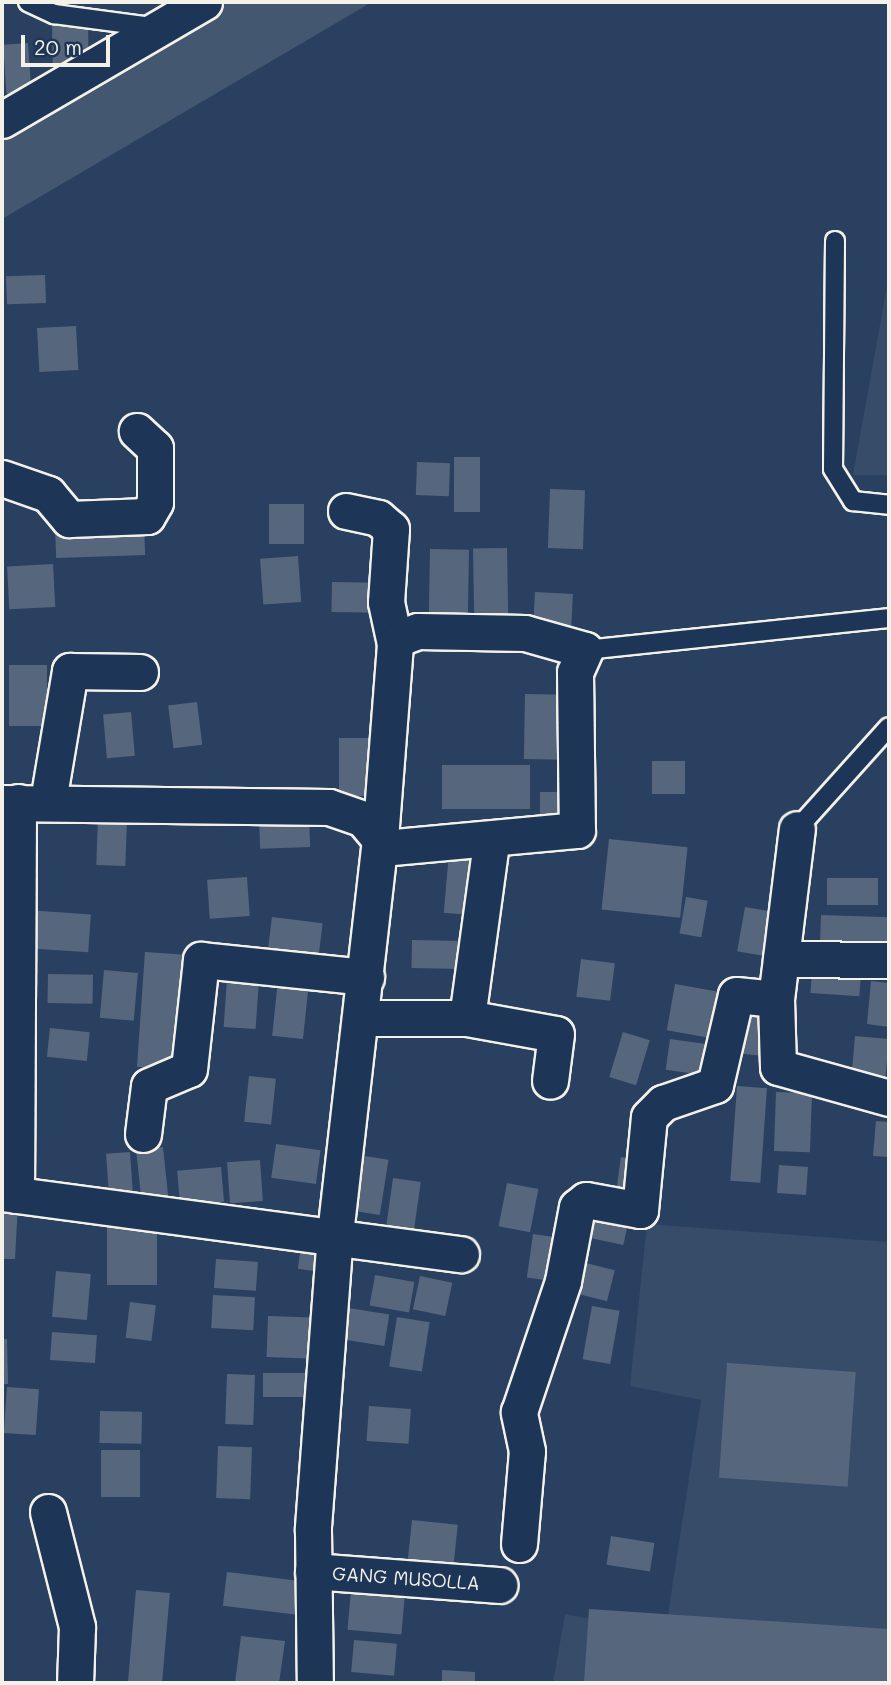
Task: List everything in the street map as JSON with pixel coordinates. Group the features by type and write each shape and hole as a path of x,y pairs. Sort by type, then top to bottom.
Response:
{"street":[{"path":"2,120 204,2"},
{"path":"2,478 48,494 69,519 147,516 155,502 155,448 137,431"},
{"path":"315,1683 313,1571 335,1234 363,1018 381,844 395,644 386,602 391,529 387,521 346,512"},
{"path":"381,844 491,842 577,830 575,672 584,650 525,633 418,631 395,644"},
{"path":"141,672 70,671 23,802 9,1194 335,1234 461,1254"},
{"path":"23,802 329,807 363,819 381,844"},
{"path":"797,829 776,999 778,1067 889,1098"},
{"path":"467,1018 491,842"},
{"path":"143,1134 149,1086 189,1069 201,960 366,976"},
{"path":"781,960 889,960"},
{"path":"519,1544 527,1451 519,1412 563,1281 577,1207 586,1200 640,1210 649,1117 663,1103 715,1085 736,995 776,999"},
{"path":"363,1018 467,1018 556,1034 550,1081"},
{"path":"48,1512 77,1627 75,1683"},
{"name":"GANG MUSOLLA","path":"313,1571 499,1585"}],"lane":[{"path":"28,2 54,14 160,28"},
{"path":"835,241 833,469 853,501 889,505"},
{"path":"584,650 889,618"},
{"path":"797,829 889,727"}],"shaded area":[{"path":"209,2 372,2 2,219 2,123"},
{"path":"889,275 889,475 853,475"},
{"path":"647,1224 889,1242 889,1683 553,1683 565,1614 665,1634 701,1400 630,1386"}],"building":[{"path":"88,24 89,64 53,65 52,25"},
{"path":"28,43 31,92 6,94 3,45"},
{"path":"45,275 46,303 7,304 6,276"},
{"path":"76,326 78,370 39,372 37,328"},
{"path":"454,457 480,457 480,512 454,512"},
{"path":"417,462 450,463 449,496 416,495"},
{"path":"550,489 585,490 583,549 548,548"},
{"path":"269,504 304,504 304,544 269,544"},
{"path":"144,523 145,555 56,558 55,526"},
{"path":"507,548 508,617 474,618 473,549"},
{"path":"430,549 469,550 468,623 429,622"},
{"path":"298,556 301,602 263,605 260,559"},
{"path":"53,564 55,607 9,609 7,566"},
{"path":"332,582 379,583 378,613 331,612"},
{"path":"535,592 573,594 571,630 533,628"},
{"path":"9,665 47,665 47,726 9,726"},
{"path":"525,694 565,695 564,760 524,759"},
{"path":"197,702 202,745 173,748 168,706"},
{"path":"131,712 135,756 107,758 103,714"},
{"path":"339,738 377,738 377,796 339,796"},
{"path":"652,761 685,761 685,794 652,794"},
{"path":"442,765 530,765 530,809 442,809"},
{"path":"540,792 571,792 571,824 540,824"},
{"path":"309,815 310,847 260,849 259,817"},
{"path":"98,817 127,818 125,866 96,865"},
{"path":"609,839 688,847 680,918 602,910"},
{"path":"449,853 481,856 476,916 444,913"},
{"path":"247,877 250,916 210,919 207,880"},
{"path":"827,878 878,878 878,905 827,905"},
{"path":"686,897 708,901 701,937 680,933"},
{"path":"745,907 774,912 766,956 737,951"},
{"path":"27,910 91,914 88,952 24,948"},
{"path":"821,915 889,917 888,945 820,943"},
{"path":"272,917 323,923 318,959 268,953"},
{"path":"412,940 463,941 463,969 412,968"},
{"path":"145,952 189,955 181,1070 137,1067"},
{"path":"581,959 615,963 610,1001 576,997"},
{"path":"104,970 138,973 134,1021 100,1018"},
{"path":"812,971 861,974 859,996 810,993"},
{"path":"48,974 93,975 92,1004 47,1003"},
{"path":"227,979 259,981 256,1029 224,1027"},
{"path":"278,980 309,983 303,1039 272,1036"},
{"path":"871,981 889,983 889,1027 867,1024"},
{"path":"675,984 731,994 723,1040 667,1030"},
{"path":"746,1013 775,1016 771,1057 742,1054"},
{"path":"50,1028 90,1032 87,1061 47,1057"},
{"path":"623,1032 650,1040 636,1085 609,1077"},
{"path":"855,1036 889,1039 885,1082 851,1079"},
{"path":"670,1039 719,1046 714,1077 666,1070"},
{"path":"249,1076 276,1079 271,1125 244,1122"},
{"path":"737,1086 767,1088 760,1183 730,1181"},
{"path":"776,1092 812,1093 810,1152 774,1151"},
{"path":"876,1121 889,1122 889,1157 873,1156"},
{"path":"276,1144 321,1150 316,1184 271,1178"},
{"path":"163,1147 169,1206 142,1208 136,1150"},
{"path":"130,1152 133,1199 109,1201 106,1154"},
{"path":"352,1154 389,1160 380,1215 343,1209"},
{"path":"621,1157 643,1160 636,1207 614,1204"},
{"path":"260,1160 263,1201 230,1203 227,1162"},
{"path":"779,1165 808,1167 806,1195 777,1193"},
{"path":"221,1167 224,1202 180,1206 177,1171"},
{"path":"393,1178 421,1182 412,1241 385,1237"},
{"path":"507,1183 538,1189 530,1232 499,1226"},
{"path":"2,1202 18,1203 15,1259 2,1259"},
{"path":"584,1204 630,1214 623,1245 577,1235"},
{"path":"107,1226 157,1226 157,1285 107,1285"},
{"path":"533,1234 567,1239 561,1282 527,1278"},
{"path":"302,1239 332,1243 328,1273 298,1269"},
{"path":"216,1259 258,1262 256,1291 214,1288"},
{"path":"574,1260 615,1270 607,1301 566,1291"},
{"path":"56,1271 91,1274 87,1320 52,1317"},
{"path":"375,1275 414,1282 409,1312 370,1306"},
{"path":"420,1276 452,1283 445,1316 413,1309"},
{"path":"213,1295 255,1297 253,1330 211,1328"},
{"path":"130,1302 156,1305 151,1341 126,1338"},
{"path":"336,1306 389,1314 384,1346 331,1338"},
{"path":"592,1306 620,1311 610,1364 583,1359"},
{"path":"268,1316 319,1318 318,1359 267,1357"},
{"path":"397,1317 430,1322 422,1372 389,1366"},
{"path":"52,1332 97,1335 95,1363 50,1360"},
{"path":"2,1339 7,1339 8,1384 2,1384"},
{"path":"727,1363 856,1372 848,1487 719,1478"},
{"path":"263,1373 317,1373 317,1397 263,1397"},
{"path":"227,1374 255,1375 253,1425 225,1424"},
{"path":"7,1387 39,1389 36,1435 4,1433"},
{"path":"369,1406 411,1409 408,1444 367,1441"},
{"path":"100,1411 142,1412 141,1444 99,1443"},
{"path":"218,1446 252,1447 250,1499 216,1498"},
{"path":"101,1450 140,1450 140,1497 101,1497"},
{"path":"412,1520 458,1525 453,1573 407,1568"},
{"path":"611,1536 654,1543 650,1572 606,1565"},
{"path":"227,1572 305,1582 301,1615 223,1606"},
{"path":"352,1579 406,1584 401,1635 348,1630"},
{"path":"136,1590 170,1593 162,1683 128,1683"},
{"path":"589,1609 889,1629 889,1683 584,1683"},
{"path":"241,1636 285,1641 279,1683 235,1683"},
{"path":"354,1640 397,1644 394,1676 351,1672"},
{"path":"442,1670 475,1672 475,1683 442,1683"}]}
